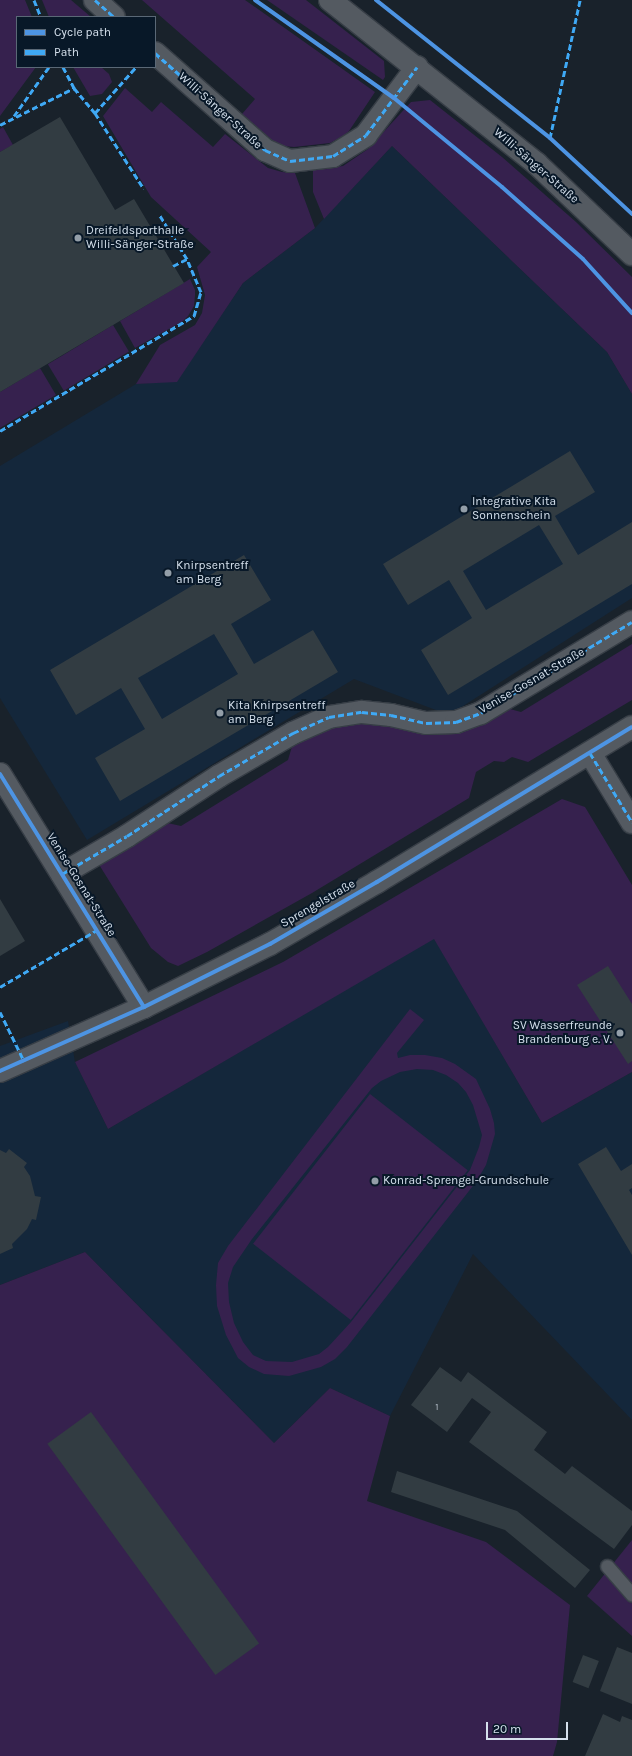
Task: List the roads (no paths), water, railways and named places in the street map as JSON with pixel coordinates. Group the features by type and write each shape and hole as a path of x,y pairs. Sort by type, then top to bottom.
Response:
{"street":[{"path":"95,0 113,16"},
{"name":"Willi-Sänger-Straße","path":"330,0 417,67 537,164 632,254"},
{"name":"Willi-Sänger-Straße","path":"156,54 265,150 290,161 334,156 366,136 417,67"},
{"name":"Venise-Gosnat-Straße","path":"62,874 127,836 219,776 293,733 329,717 362,712 391,715 426,723 456,722 481,713 632,622"},
{"name":"Sprengelstraße","path":"0,1071 144,1007 270,944 377,882 632,727"},
{"path":"590,753 632,822"},
{"name":"Venise-Gosnat-Straße","path":"0,774 144,1007"}],"lane":[{"path":"607,1566 632,1595"}],"place":[{"name":"Dreifeldsporthalle Willi-Sänger-Straße","path":"78,238"},
{"name":"Integrative Kita Sonnenschein","path":"464,509"},
{"name":"Knirpsentreff am Berg","path":"168,573"},
{"name":"Kita Knirpsentreff am Berg","path":"220,713"},
{"name":"SV Wasserfreunde Brandenburg e. V.","path":"620,1033"},
{"name":"Konrad-Sprengel-Grundschule","path":"375,1181"}]}
